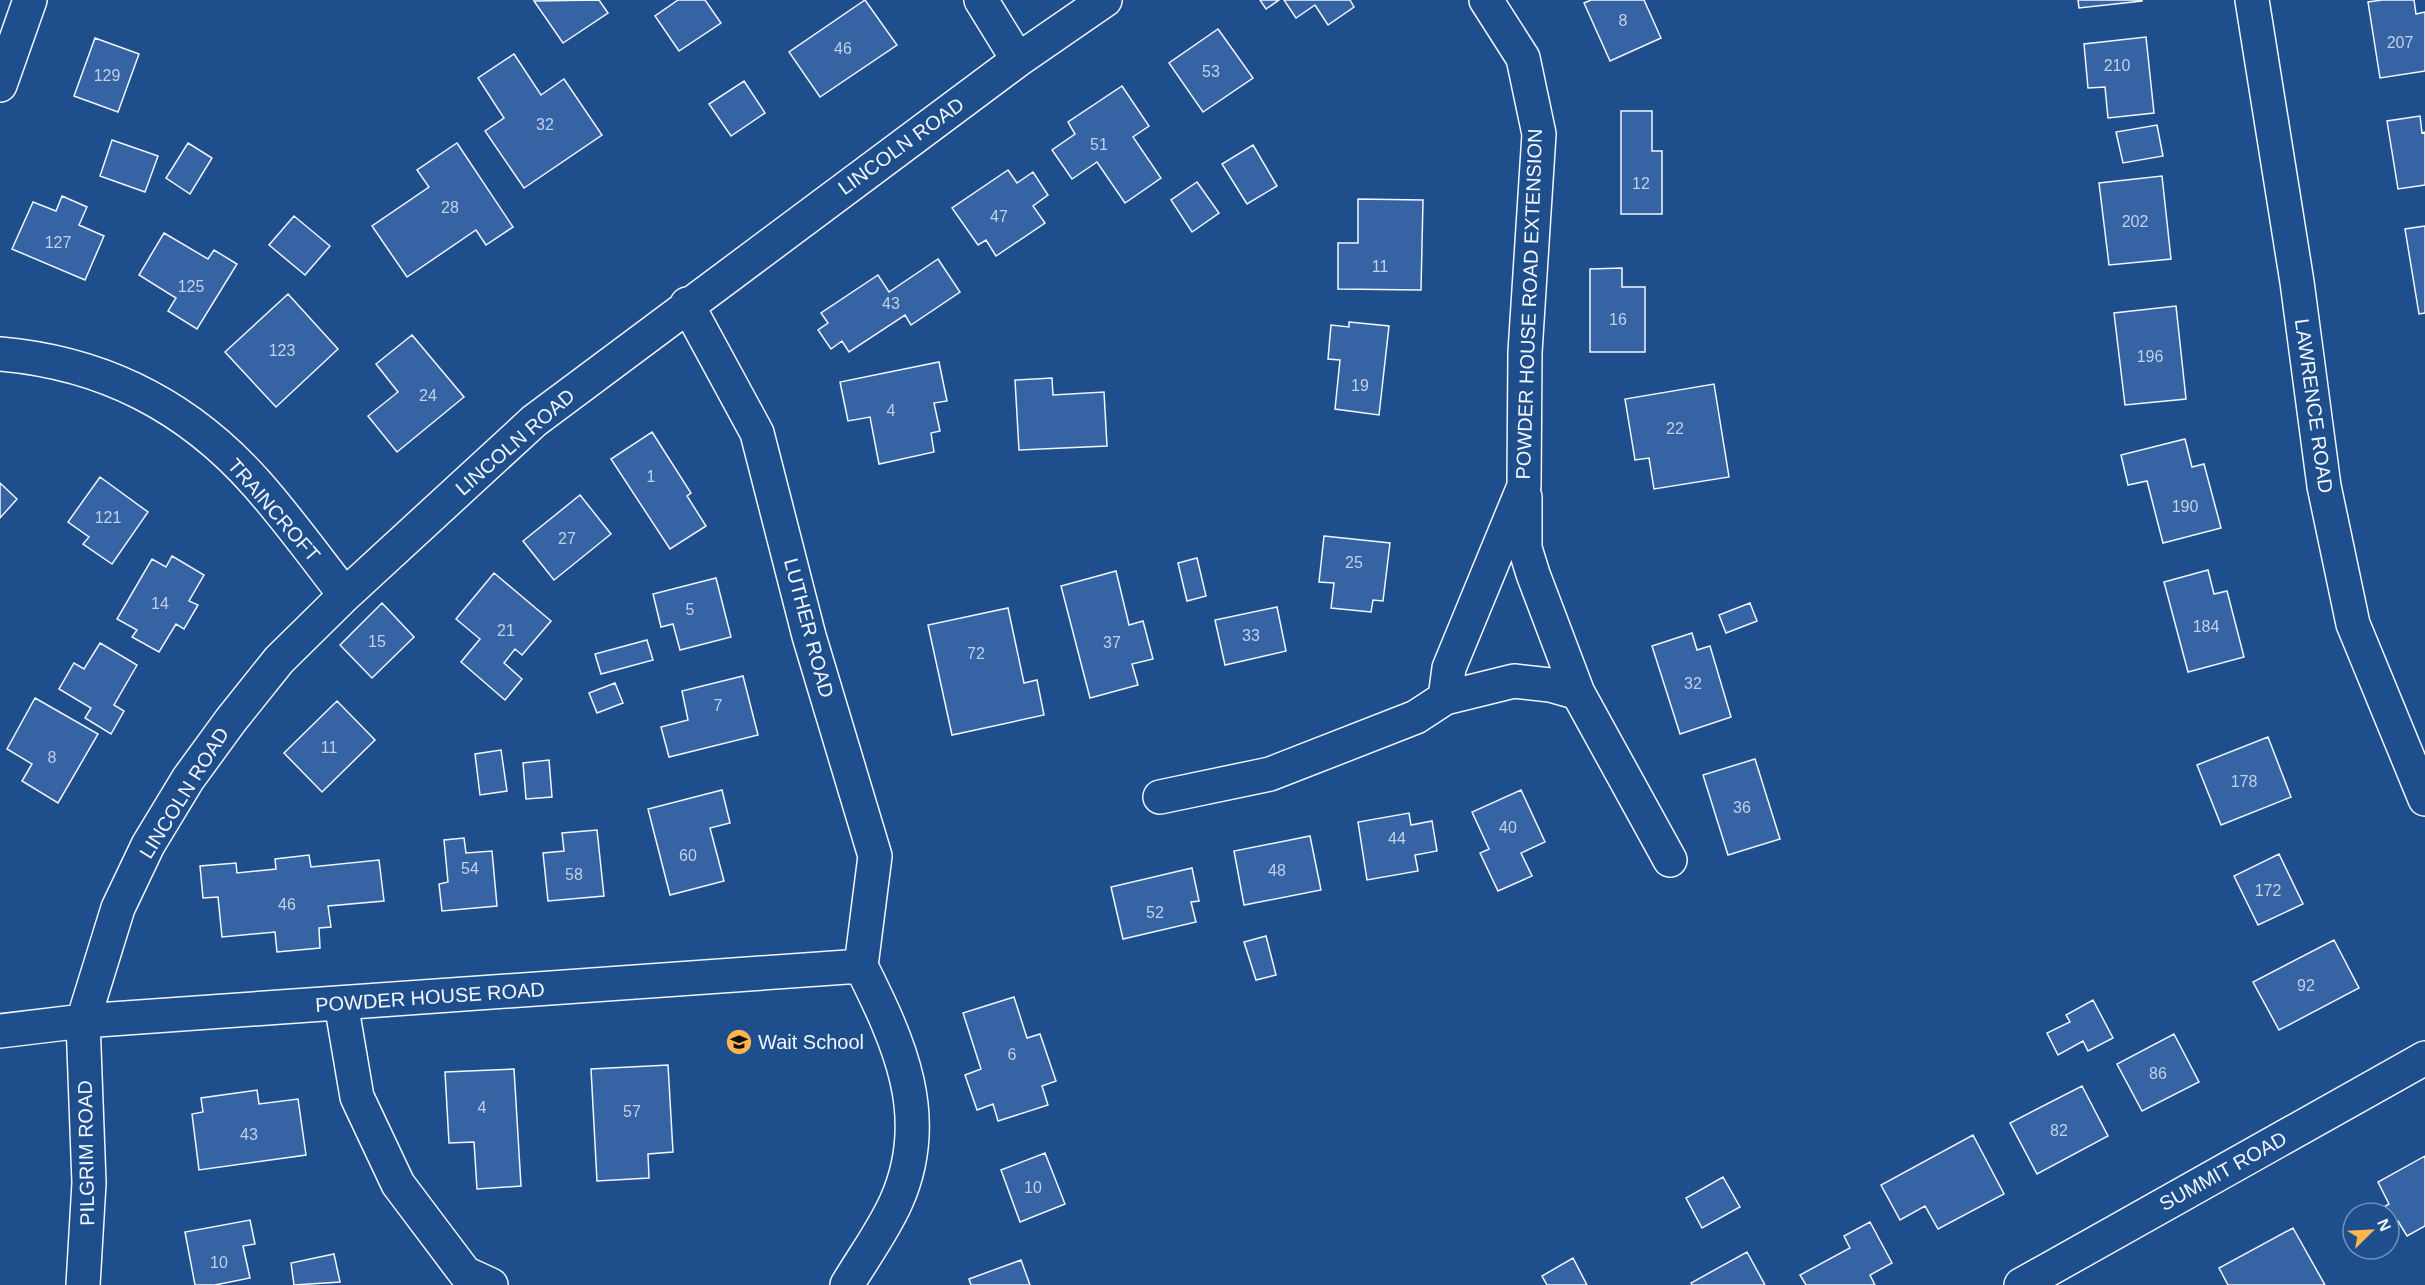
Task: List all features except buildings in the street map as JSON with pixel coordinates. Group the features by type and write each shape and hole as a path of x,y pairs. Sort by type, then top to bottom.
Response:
{"street":[{"path":"0,85 30,0"},
{"path":"981,0 1018,60"},
{"name":"LINCOLN ROAD","path":"84,1021 118,908 148,845 188,779 279,660 345,595 534,421 687,304 1018,60 1105,0"},
{"name":"POWDER HOUSE ROAD EXTENSION","path":"1445,698 1449,668 1524,486 1525,352 1539,134 1523,58 1486,0"},
{"name":"LAWRENCE ROAD","path":"2252,0 2297,282 2324,486 2353,624 2425,798"},
{"name":"LUTHER ROAD","path":"687,304 757,433 809,636 875,856 861,966"},
{"name":"TRAINCROFT","path":"0,354 48,359 81,367 146,394 178,415 225,453 257,484 345,595"},
{"path":"1524,486 1525,548 1578,693 1670,860"},
{"path":"1160,797 1270,774 1416,717 1445,698 1514,681 1550,685 1578,693"},
{"path":"847,1285 896,1201 914,1139 914,1118 897,1046 881,1006 861,966"},
{"name":"POWDER HOUSE ROAD","path":"0,1031 84,1021 861,966"},
{"path":"341,1003 357,1097 398,1184 475,1281"},
{"name":"PILGRIM ROAD","path":"83,1285 89,1183 84,1021"},
{"name":"SUMMIT ROAD","path":"2021,1285 2425,1058"}],"place":[{"name":"Wait School","path":"739,1042"}]}
